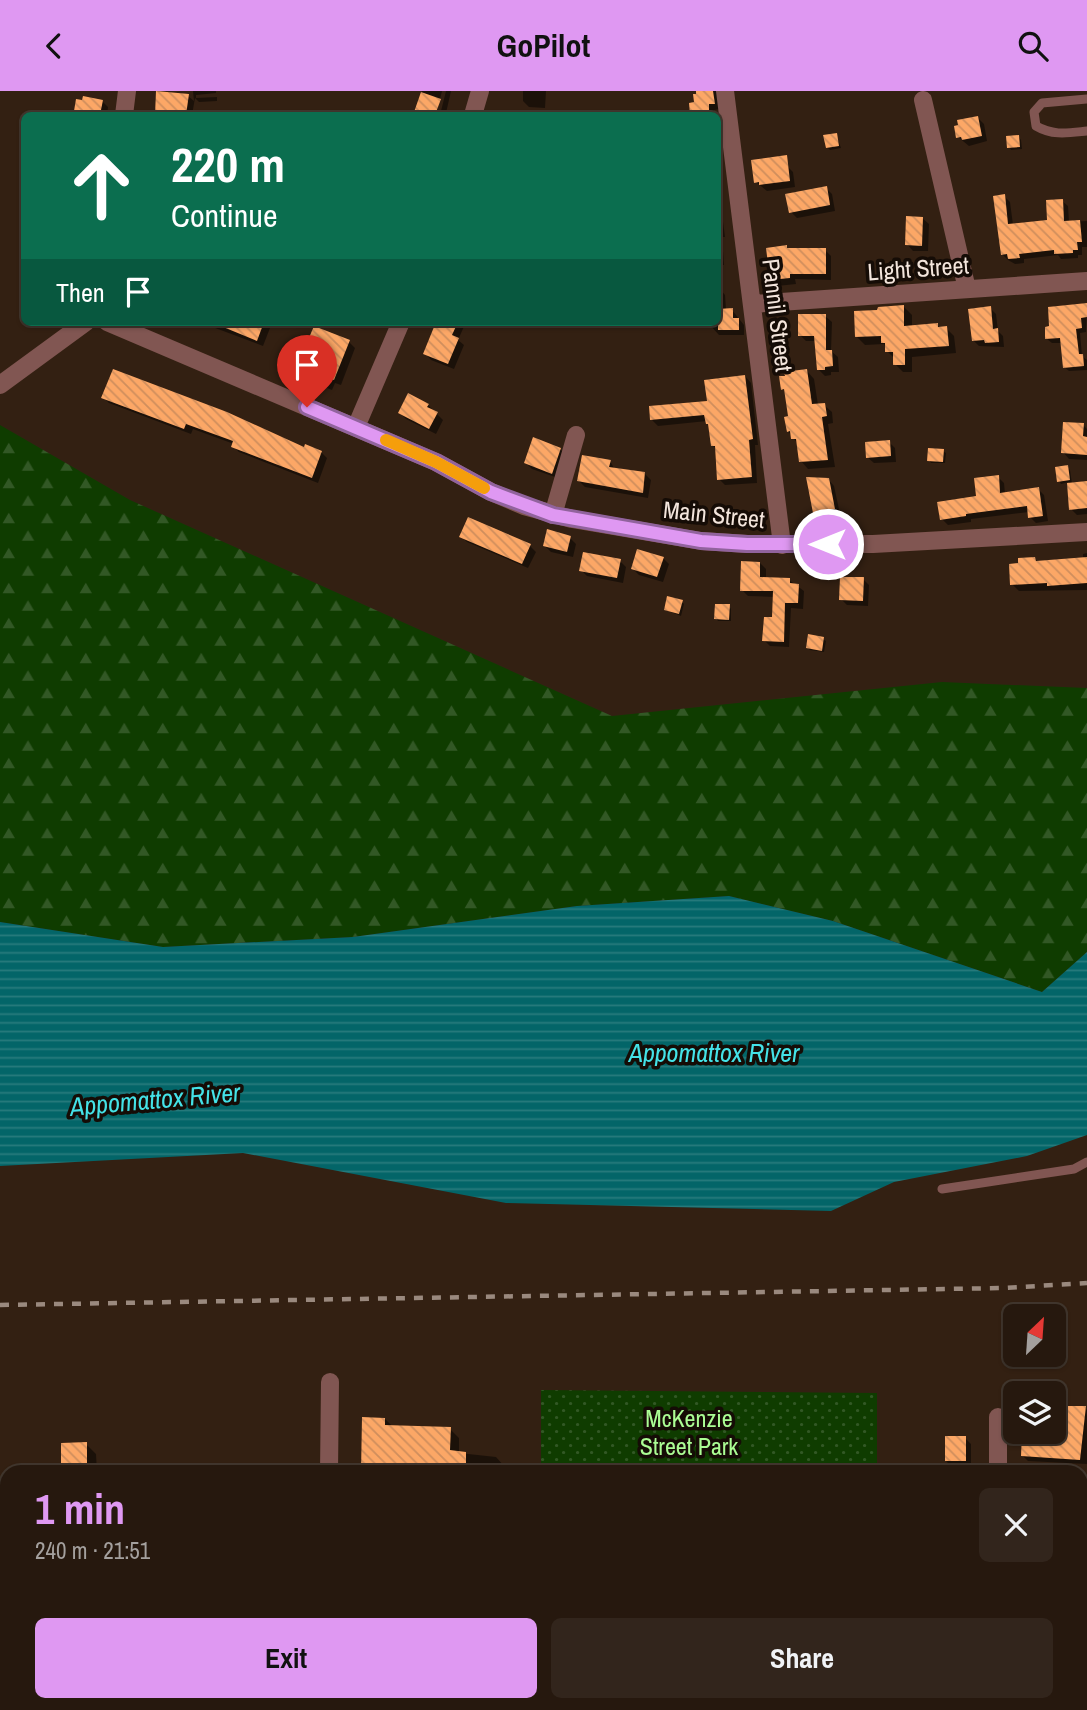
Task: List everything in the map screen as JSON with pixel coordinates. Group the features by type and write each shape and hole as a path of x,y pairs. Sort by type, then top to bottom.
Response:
{"street":[{"path":"124,112 127,91"},
{"path":"474,112 480,91"},
{"name":"Pannil Street","path":"725,91 782,545"},
{"path":"923,100 967,289"},
{"name":"Light Street","path":"752,304 1087,281"},
{"path":"0,385 81,326"},
{"name":"Main Street","path":"116,326 436,462 491,492 553,515 701,541 782,545 873,544 1087,532"},
{"path":"356,427 399,326"},
{"path":"553,515 576,435"},
{"path":"329,1465 330,1382"},
{"path":"998,1417 998,1465"}],"lane":[{"path":"1087,99 1042,103 1034,112 1036,126 1048,133 1087,131"},
{"path":"942,1189 1074,1169 1087,1162"}],"green space":[{"path":"0,425 130,500 612,716 942,682 1087,688 1087,952 1042,992 833,921 729,896 577,906 353,937 163,947 0,922"},
{"name":"McKenzie Street Park","path":"541,1390 877,1393 877,1465 541,1465"}],"water":[{"name":"Appomattox River","path":"729,896 833,921 1042,992 1087,952 1087,1135 1027,1156 894,1182 831,1211 506,1203 243,1153 0,1166 0,922 163,947 353,937 577,906"}],"building":[{"path":"156,91 189,94 186,112 155,112"},
{"path":"696,91 713,91 715,104 709,104 709,112 690,112 689,103 694,102 693,94 696,94"},
{"path":"421,92 441,99 436,112 414,112"},
{"path":"83,96 103,100 101,112 74,111 76,99 82,100"},
{"path":"978,116 982,136 962,140 961,137 956,138 954,126 958,125 957,120"},
{"path":"837,133 839,146 826,148 823,135"},
{"path":"1019,135 1020,147 1007,148 1006,136"},
{"path":"787,155 790,181 759,185 759,182 754,183 751,160"},
{"path":"827,186 830,205 789,213 785,194"},
{"path":"1005,194 1008,224 1047,220 1046,200 1063,199 1064,221 1080,220 1082,242 1077,242 1078,250 1073,250 1073,253 1054,254 1054,250 1019,254 1020,258 1008,259 1007,254 1001,255 993,196"},
{"path":"906,216 923,217 922,246 905,245"},
{"path":"787,245 787,248 826,248 826,274 790,274 790,278 770,280 766,248"},
{"path":"1087,303 1087,317 1081,318 1082,328 1076,329 1079,354 1083,354 1084,366 1063,368 1060,338 1045,339 1045,327 1049,326 1048,307"},
{"path":"904,305 904,326 938,323 938,327 947,326 949,346 905,349 905,365 893,365 893,352 885,352 885,343 881,343 881,336 855,337 854,311"},
{"path":"991,306 993,329 998,328 999,342 972,341 968,309"},
{"path":"733,308 733,318 739,318 739,330 718,330 718,326 721,326 721,309"},
{"path":"798,314 826,314 826,350 832,350 833,366 817,370 814,336 798,336"},
{"path":"221,326 263,326 257,341"},
{"path":"314,326 350,340 334,380 329,378 326,385 294,373"},
{"path":"434,326 456,326 452,335 459,338 448,364 423,354"},
{"path":"113,369 227,412 304,447 305,444 322,451 312,478 231,447 233,441 186,424 184,429 101,398"},
{"path":"807,369 812,404 825,403 827,416 822,417 828,460 799,462 796,439 791,439 790,431 787,432 784,417 788,416 779,376 785,376 784,372"},
{"path":"745,375 753,439 749,440 752,477 717,480 715,446 711,446 704,415 650,420 649,406 707,401 704,380"},
{"path":"408,393 438,412 429,429 398,413"},
{"path":"1063,422 1084,423 1083,436 1087,437 1087,455 1061,453"},
{"path":"533,437 561,448 552,474 524,463"},
{"path":"890,440 891,456 866,458 865,442"},
{"path":"928,448 944,449 943,462 927,461"},
{"path":"582,455 611,460 609,467 645,472 643,493 577,481"},
{"path":"1068,465 1070,480 1057,482 1055,467"},
{"path":"999,475 1000,493 1039,487 1043,516 1028,518 1027,506 940,520 937,502 976,496 974,478"},
{"path":"806,477 829,478 835,509 813,513"},
{"path":"1087,481 1087,508 1069,510 1067,483"},
{"path":"468,517 531,544 522,564 459,537"},
{"path":"547,529 571,536 567,552 543,546"},
{"path":"637,549 664,557 657,577 631,569"},
{"path":"583,552 621,559 617,578 579,571"},
{"path":"1035,557 1036,561 1087,557 1087,583 1010,585 1009,564 1018,563 1018,558"},
{"path":"741,561 760,562 760,577 790,578 790,583 799,584 798,603 785,603 784,642 762,641 764,617 772,617 773,591 740,591"},
{"path":"840,577 864,577 863,601 839,600"},
{"path":"667,596 683,600 679,614 664,610"},
{"path":"715,604 730,604 729,620 714,619"},
{"path":"808,634 824,637 822,651 806,648"},
{"path":"1066,1406 1086,1406 1080,1460 1021,1456 1022,1444 1066,1444"},
{"path":"362,1417 385,1418 385,1425 451,1427 450,1450 466,1452 466,1465 361,1465"},
{"path":"945,1436 966,1436 966,1461 945,1461"},
{"path":"87,1442 87,1465 61,1465 61,1443"}],"railway":[{"path":"0,1305 1004,1288 1087,1283"}],"slow traffic":[{"path":"386,440 436,462 484,488"}],"route":[{"path":"307,407 436,462 491,492 553,515 701,541 828,544"}]}
